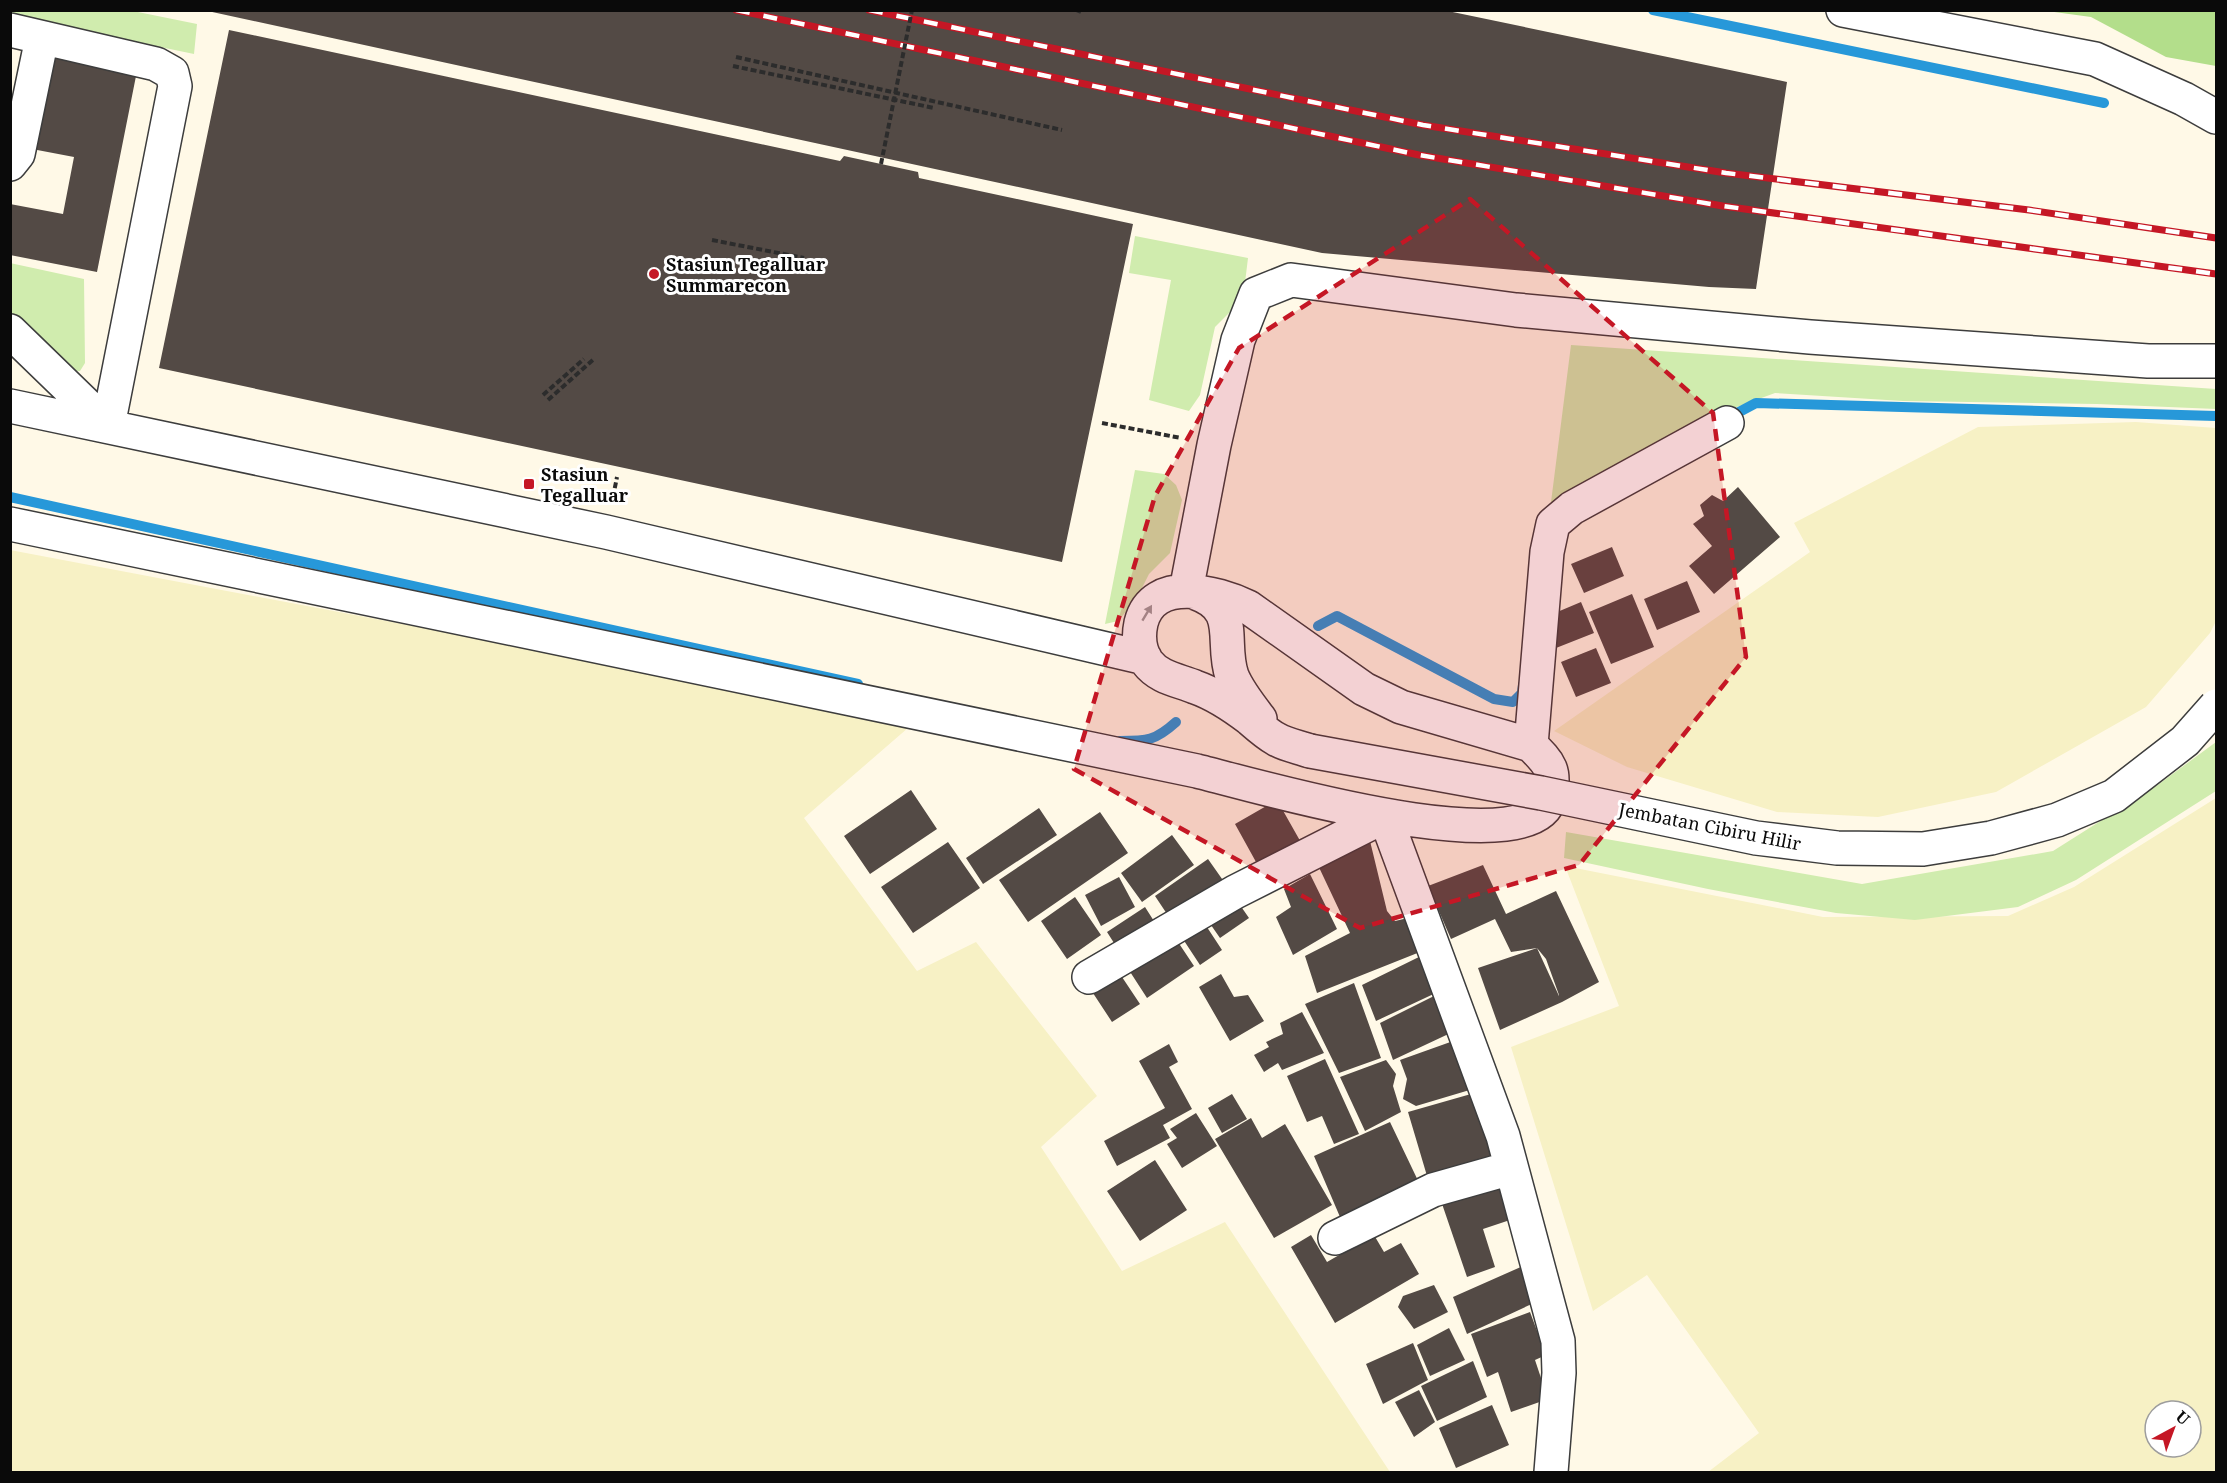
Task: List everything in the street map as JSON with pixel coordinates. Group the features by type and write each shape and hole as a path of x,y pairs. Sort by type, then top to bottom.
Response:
{"street":[{"path":"1843,10 2095,59 2184,99 2217,117"},
{"path":"10,30 156,64 172,73 175,86 108,426"},
{"path":"10,164 18,154 42,38"},
{"path":"1190,592 1214,445 1239,333 1256,294 1290,280 1516,310 1810,337 2148,361 2217,361"},
{"path":"10,332 108,426"},
{"path":"10,406 606,532 1145,658"},
{"path":"1531,745 1547,552 1553,524 1572,508 1727,423"},
{"path":"10,524 1197,771 1385,816 1466,826 1510,823 1526,820 1539,814 1550,800 1553,774 1543,757 1531,745 1401,707 1364,689 1248,607 1228,597 1190,592 1163,596 1151,605 1142,618 1139,633 1140,648 1155,670 1225,701 1276,739"},
{"path":"1190,592 1210,600 1219,608 1228,629 1233,676 1248,704 1276,739"},
{"path":"1174,680 1189,680 1203,676 1215,668 1224,656 1228,641 1239,627 1250,622 1269,623"},
{"name":"Jembatan Cibiru Hilir","path":"1276,739 1310,751 1540,793 1755,838 1837,848 1923,849 1991,838 2057,820 2114,796 2185,741 2217,706"},
{"path":"1089,977 1235,892 1385,816"},
{"path":"1385,816 1503,1136 1558,1341 1559,1372 1551,1473"},
{"path":"1335,1238 1433,1190 1511,1168"}],"path":[{"path":"881,164 912,10"},
{"path":"735,57 1062,130"},
{"path":"733,66 934,108"},
{"path":"712,240 804,258"},
{"path":"543,395 584,358"},
{"path":"548,400 594,359"},
{"path":"1102,423 1214,445"}],"highlighted area":[{"path":"1470,199 1713,413 1746,657 1579,865 1360,928 1074,769 1155,496 1239,348"}],"shaded area":[{"path":"2136,422 2216,428 2216,621 2210,633 2146,707 1996,792 1878,817 1777,812 1627,767 1554,731 1810,552 1794,523 1978,427"},
{"path":"10,550 916,721 804,818 917,971 976,942 1097,1096 1041,1147 1122,1271 1225,1222 1390,1472 11,1472"},
{"path":"2216,798 2216,1472 1708,1472 1759,1433 1647,1275 1593,1311 1511,1047 1619,1006 1565,866 1823,917 2008,916 2074,887"}],"green space":[{"path":"11,10 128,10 197,24 194,54 11,16"},
{"path":"2047,11 2216,11 2216,66 2166,57 2091,17"},
{"path":"1135,236 1248,258 1243,299 1215,327 1200,395 1189,411 1149,400 1171,280 1129,273"},
{"path":"10,263 84,279 85,363 80,371 71,372 11,313"},
{"path":"1571,345 2216,389 2216,409 2097,404 1903,401 1775,393 1726,411 1550,510"},
{"path":"1135,470 1164,474 1176,485 1182,500 1170,553 1149,574 1136,600 1118,621 1105,624"},
{"path":"2216,742 2216,791 2076,880 2018,907 1915,920 1836,913 1708,889 1564,858 1566,832 1862,884 2053,851 2159,784"}],"building":[{"path":"203,10 1443,10 1787,82 1756,289 1709,287 1322,253"},
{"name":"Stasiun Tegalluar Summarecon","path":"229,30 840,161 844,156 918,172 919,178 1133,224 1062,562 159,368"},
{"path":"51,53 137,71 97,272 10,255 10,204 63,214 74,157 32,149"},
{"path":"1738,487 1780,537 1714,594 1689,566 1712,546 1693,524 1704,516 1700,505 1712,495 1723,501"},
{"path":"1612,547 1624,576 1584,593 1571,564"},
{"path":"1687,581 1700,612 1657,630 1644,599"},
{"path":"1632,594 1654,647 1611,664 1589,612"},
{"path":"1581,602 1594,633 1556,648 1543,618"},
{"path":"1596,648 1611,683 1576,697 1561,662"},
{"path":"911,790 937,829 870,874 844,836"},
{"path":"1277,800 1303,846 1261,871 1235,824"},
{"path":"1039,808 1057,835 983,884 966,858"},
{"path":"1100,812 1128,853 1028,922 999,880"},
{"path":"1172,835 1194,865 1142,902 1121,873"},
{"path":"1370,841 1387,911 1395,921 1408,918 1425,950 1317,993 1305,956 1350,933 1316,861"},
{"path":"948,842 980,888 913,933 881,887"},
{"path":"1208,859 1227,886 1173,923 1155,896"},
{"path":"1483,865 1506,914 1556,891 1599,982 1562,1002 1500,1030 1478,968 1537,948 1511,952 1495,919 1451,939 1428,886","holes":["1537,948 1546,959 1559,995 1559,996"]},
{"path":"1310,874 1337,929 1293,955 1276,917 1291,907 1284,889"},
{"path":"1119,877 1135,907 1101,926 1085,895"},
{"path":"1233,895 1249,918 1220,938 1204,915"},
{"path":"1075,897 1101,935 1067,959 1041,921"},
{"path":"1145,907 1159,929 1121,954 1107,932"},
{"path":"1199,915 1222,950 1200,965 1177,930"},
{"path":"1172,933 1194,966 1147,998 1125,964"},
{"path":"1423,955 1440,991 1376,1021 1362,985"},
{"path":"1116,968 1140,1004 1112,1022 1089,987"},
{"path":"1221,974 1234,997 1248,995 1264,1021 1230,1041 1199,987"},
{"path":"1354,983 1381,1058 1339,1073 1305,1004"},
{"path":"1440,993 1457,1030 1393,1060 1380,1023"},
{"path":"1302,1012 1324,1053 1282,1070 1278,1063 1264,1072 1254,1055 1269,1047 1266,1042 1283,1034 1280,1023"},
{"path":"1456,1040 1473,1089 1416,1106 1403,1099 1407,1079 1400,1060"},
{"path":"1169,1044 1178,1062 1169,1067 1192,1109 1163,1125 1170,1138 1117,1166 1104,1141 1165,1108 1139,1061"},
{"path":"1325,1059 1359,1134 1334,1144 1322,1116 1307,1122 1287,1076"},
{"path":"1386,1060 1396,1074 1393,1086 1401,1112 1365,1131 1340,1077"},
{"path":"1478,1092 1500,1166 1430,1186 1408,1112"},
{"path":"1232,1094 1247,1119 1222,1133 1208,1108"},
{"path":"1196,1113 1217,1146 1182,1168 1167,1144 1177,1138 1170,1129"},
{"path":"1251,1118 1262,1138 1285,1124 1332,1205 1274,1238 1215,1139"},
{"path":"1390,1122 1422,1189 1343,1224 1314,1156"},
{"path":"1155,1160 1187,1210 1140,1241 1107,1191"},
{"path":"1495,1176 1510,1220 1483,1229 1495,1267 1467,1277 1439,1195"},
{"path":"1311,1235 1327,1262 1374,1235 1384,1252 1401,1243 1419,1274 1335,1323 1291,1247"},
{"path":"1523,1266 1536,1302 1467,1334 1453,1297"},
{"path":"1434,1285 1448,1312 1414,1329 1398,1307 1403,1296"},
{"path":"1530,1312 1546,1355 1535,1360 1548,1399 1511,1412 1498,1372 1487,1377 1471,1334"},
{"path":"1449,1328 1465,1360 1430,1376 1417,1345"},
{"path":"1413,1343 1428,1380 1383,1404 1366,1364"},
{"path":"1473,1361 1487,1397 1437,1421 1421,1386"},
{"path":"1419,1390 1435,1422 1414,1437 1395,1402"},
{"path":"1492,1405 1509,1445 1456,1468 1439,1428"}],"waterway":[{"path":"1653,10 2104,103"},
{"path":"1726,419 1756,403 2216,416"},
{"path":"10,497 858,684"},
{"path":"1318,626 1337,616 1494,699 1513,702 1522,693 1523,685"},
{"path":"1120,741 1150,739 1176,722"}],"railway":[{"path":"736,10 1419,155 1723,206 2216,274"},
{"path":"869,10 1423,125 1726,173 2029,210 2216,238"}],"place":[{"name":"Stasiun Tegalluar Summarecon","path":"654,274"},
{"name":"Stasiun Tegalluar","path":"529,484"}]}
